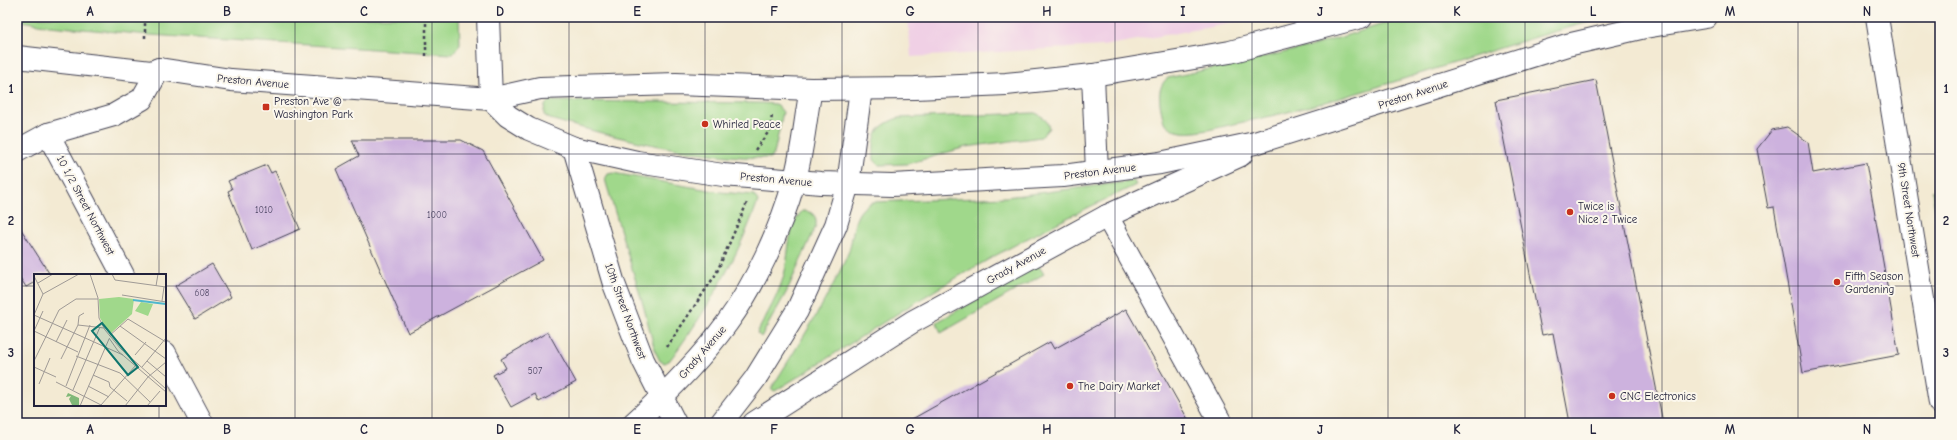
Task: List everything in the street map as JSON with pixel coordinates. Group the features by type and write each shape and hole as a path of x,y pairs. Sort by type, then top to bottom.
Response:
{"main road":[{"path":"488,17 491,99"},
{"name":"Preston Avenue","path":"17,57 151,72 159,69 231,80 491,99 540,88 676,84 811,89 861,89 1006,84 1093,75 1230,52 1360,17"},
{"name":"Preston Avenue","path":"491,99 508,116 529,129 574,148 637,162 707,172 794,181 848,184 925,184 1097,172 1190,157 1255,143 1567,45 1645,27 1706,17"},
{"name":"9th Street Northwest","path":"1877,17 1940,403"},
{"path":"17,151 48,134 114,115 142,99 159,69"},
{"path":"1093,75 1097,172"},
{"name":"Grady Avenue","path":"634,423 662,398 723,328 746,294 776,234 794,181 811,89"},
{"path":"721,423 755,379 797,311 836,225 848,184 861,89"},
{"name":"Grady Avenue","path":"754,423 912,322 1107,216 1292,132"},
{"name":"10 1/2 Street Northwest","path":"48,134 122,274"},
{"name":"10th Street Northwest","path":"574,148 614,284 643,360 676,423"},
{"path":"1107,216 1221,423"},
{"path":"166,355 202,423"}],"path":[{"path":"145,17 145,41"},
{"path":"426,17 426,56"},
{"path":"754,152 757,145 770,130 772,110"},
{"path":"663,352 716,274 749,201"}],"shaded area":[{"path":"908,17 1255,17 1228,24 1103,46 911,57"}],"green space":[{"path":"17,17 459,17 460,45 452,54 150,35 49,26 17,20"},
{"path":"1406,17 1608,17 1514,44 1375,88 1282,114 1190,132 1172,129 1164,122 1160,105 1160,93 1161,87 1168,78 1309,47"},
{"path":"549,101 760,103 776,104 783,112 774,154 771,158 743,157 716,155 659,146 604,134 550,119 544,115 546,104"},
{"path":"1035,113 1044,119 1049,128 1041,137 966,147 907,164 879,165 874,160 874,145 877,133 884,125 898,118"},
{"path":"613,173 720,192 754,195 758,201 741,243 720,284 684,341 670,360 665,363 660,361 655,351 644,308 605,179 608,174"},
{"path":"1134,181 1136,185 997,255 916,302 775,391 771,389 811,324 839,273 850,248 854,225 860,212 865,206 873,202 1006,197"},
{"path":"1940,189 1940,215 1936,215 1932,191"},
{"path":"802,211 809,212 815,216 816,226 786,293 761,337 757,333 782,283 793,226"},
{"path":"1038,265 1044,274 941,333 937,322"}],"building":[{"path":"1596,80 1663,423 1570,423 1553,333 1542,335 1496,100"},
{"name":"Fifth Season Gardening","path":"1787,127 1808,142 1813,173 1866,163 1899,355 1803,373 1774,207 1768,208 1757,149 1772,130"},
{"path":"352,140 461,140 483,151 543,260 408,333 336,169 359,156"},
{"path":"267,165 271,173 275,171 300,229 252,250 228,191 232,189 228,181"},
{"path":"17,223 49,273 34,274 34,283 26,287 17,273"},
{"path":"212,264 231,297 195,319 175,286"},
{"name":"The Dairy Market","path":"1126,309 1190,423 905,423 1050,342 1054,349"},
{"path":"548,332 576,382 539,402 535,394 511,407 493,375 506,368 501,359"}],"place":[{"name":"Preston Ave @ Washington Park","path":"266,107"},
{"name":"Whirled Peace","path":"705,124"},
{"name":"Twice is Nice 2 Twice","path":"1570,212"},
{"name":"Fifth Season Gardening","path":"1837,282"},
{"name":"The Dairy Market","path":"1070,386"},
{"name":"CNC Electronics","path":"1612,396"}]}
